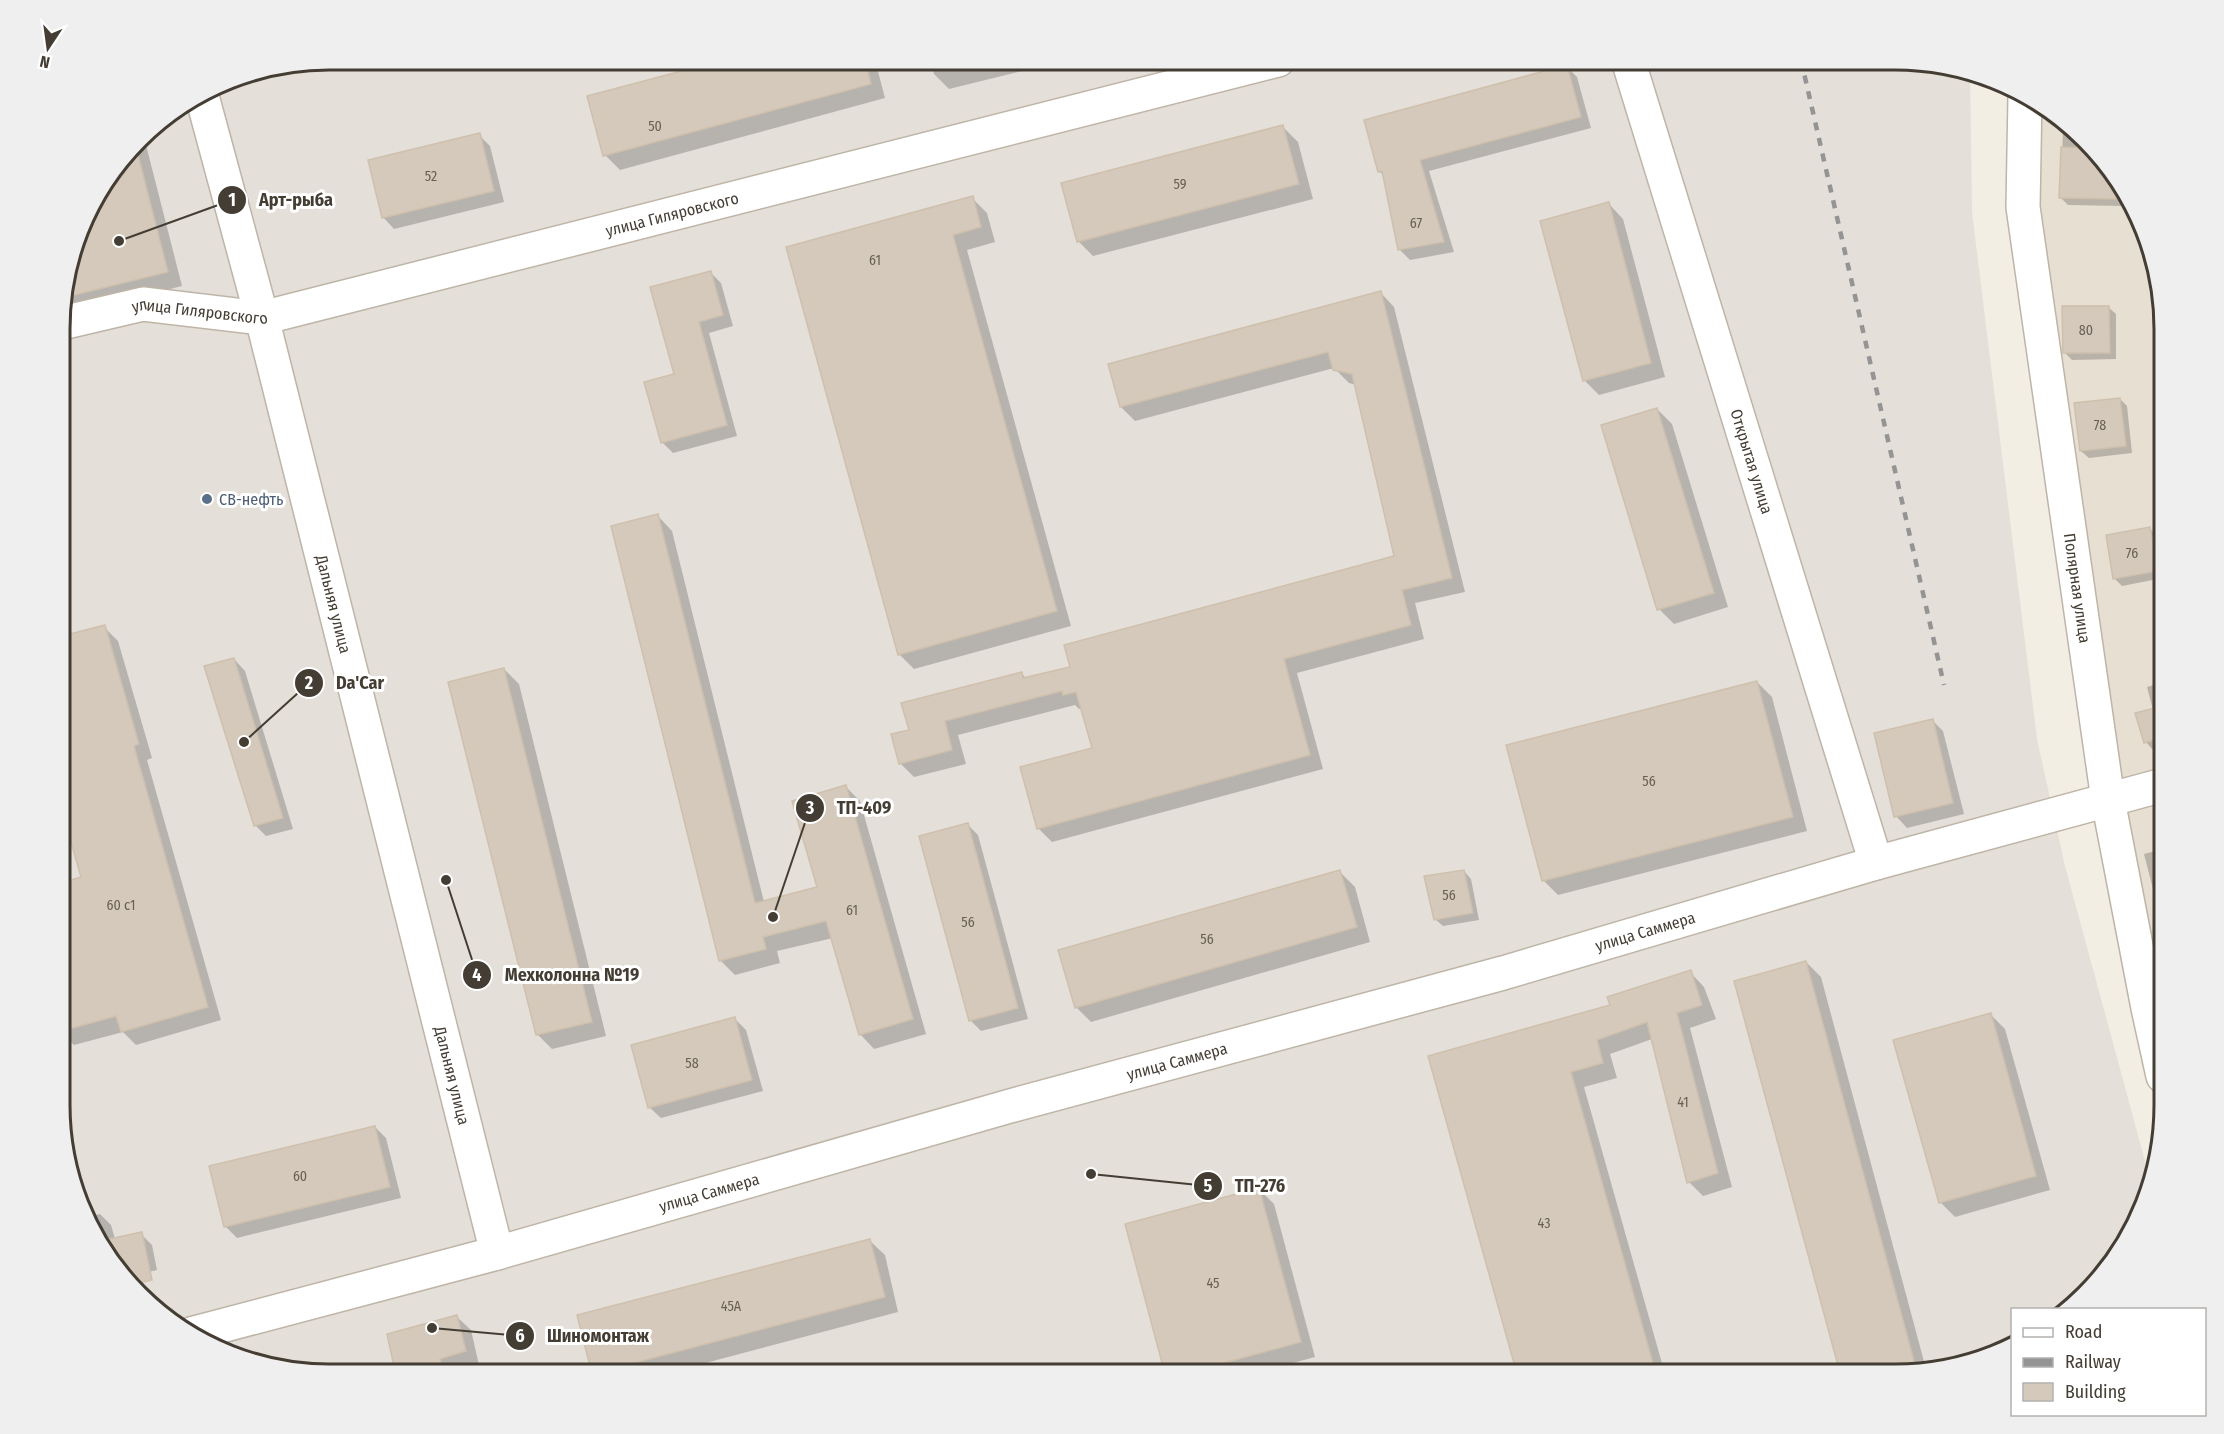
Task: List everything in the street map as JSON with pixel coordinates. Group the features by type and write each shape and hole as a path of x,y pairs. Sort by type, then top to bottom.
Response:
{"street":[{"name":"улица Гиляровского","path":"70,321 143,304 262,318 1239,70"},
{"name":"Открытая улица","path":"1631,70 1876,863"},
{"name":"Дальняя улица","path":"204,103 262,318 497,1252"},
{"name":"Полярная улица","path":"2025,105 2023,207 2108,800 2154,1035"},
{"name":"улица Саммера","path":"203,1331 497,1252 1010,1106 1503,973 1876,863 2154,787"}],"shaded area":[{"path":"1895,70 1962,79 1970,82 1972,212 2037,739 2065,866 2146,1166 2134,1204 2119,1234 2110,1249 2078,1288 2054,1308 2011,1308 2011,1336 1962,1355 1895,1364 329,1364 262,1355 230,1344 200,1329 185,1320 146,1288 114,1249 105,1234 90,1204 75,1155 70,1105 70,329 79,262 90,230 114,185 146,146 172,124 200,105 230,90 279,75 312,71"},
{"path":"2030,109 2078,146 2110,185 2134,230 2149,279 2154,329 2154,977 2119,795 2030,209"}],"building":[{"path":"685,70 868,70 871,84 603,156 587,96"},
{"path":"1549,70 1568,70 1581,117 1420,160 1444,242 1398,250 1382,171 1378,172 1364,120"},
{"path":"1283,125 1299,184 1077,242 1061,183"},
{"path":"480,133 494,191 382,218 368,160"},
{"path":"2061,147 2080,148 2116,195 2116,199 2059,198"},
{"path":"138,155 168,272 73,295 79,262 90,230 114,185"},
{"path":"973,196 981,227 953,235 1057,611 898,655 786,247"},
{"path":"1609,202 1651,363 1583,381 1540,221"},
{"path":"711,271 723,315 699,322 727,425 661,443 644,382 674,374 650,287"},
{"path":"1381,291 1452,578 1402,590 1411,625 1284,659 1310,755 1037,829 1020,767 1092,748 1076,692 1063,695 1062,691 945,721 952,750 899,764 891,734 909,730 901,703 1022,672 1023,678 1070,667 1064,645 1394,556 1352,374 1333,370 1328,352 1120,407 1108,364"},
{"path":"2062,306 2109,306 2110,353 2063,353"},
{"path":"2120,398 2126,446 2080,451 2074,403"},
{"path":"1657,408 1714,593 1657,610 1601,425"},
{"path":"658,514 755,903 817,887 792,801 846,785 913,1019 859,1035 826,921 763,937 766,949 719,961 611,526"},
{"path":"2150,527 2154,549 2154,572 2113,579 2106,535"},
{"path":"105,625 139,744 134,746 208,1007 121,1032 116,1016 70,1029 70,880 81,877 70,838 70,634"},
{"path":"234,658 283,818 254,826 204,666"},
{"path":"504,668 592,1022 536,1035 448,682"},
{"path":"1757,681 1793,817 1542,881 1506,745"},
{"path":"2154,708 2154,740 2144,743 2135,713"},
{"path":"1933,719 1953,803 1894,817 1874,733"},
{"path":"968,823 1018,1008 969,1021 919,836"},
{"path":"1340,870 1357,927 1075,1008 1058,950"},
{"path":"1464,870 1473,913 1434,920 1424,876"},
{"path":"1806,961 1914,1363 1838,1364 1734,981"},
{"path":"1691,970 1702,1005 1677,1013 1718,1173 1687,1183 1647,1022 1597,1040 1603,1063 1571,1072 1653,1364 1514,1364 1428,1056 1610,1005 1607,997"},
{"path":"1991,1013 2036,1176 1939,1203 1893,1040"},
{"path":"735,1017 752,1080 648,1108 631,1045"},
{"path":"375,1126 390,1187 224,1227 209,1166"},
{"path":"1259,1188 1301,1342 1220,1364 1162,1364 1125,1224"},
{"path":"142,1232 152,1280 141,1283 108,1239"},
{"path":"870,1239 885,1297 630,1364 589,1364 577,1315"},
{"path":"457,1315 466,1351 440,1359 441,1364 393,1364 387,1334"}],"railway":[{"path":"1803,70 1944,685"}],"place":[{"name":"Арт-рыба","path":"119,241"},
{"name":"СВ-нефть","path":"207,499"},
{"name":"Da'Car","path":"244,742"},
{"name":"Мехколонна №19","path":"446,880"},
{"name":"ТП-409","path":"773,917"},
{"name":"ТП-276","path":"1091,1174"},
{"name":"Шиномонтаж","path":"432,1328"}]}
